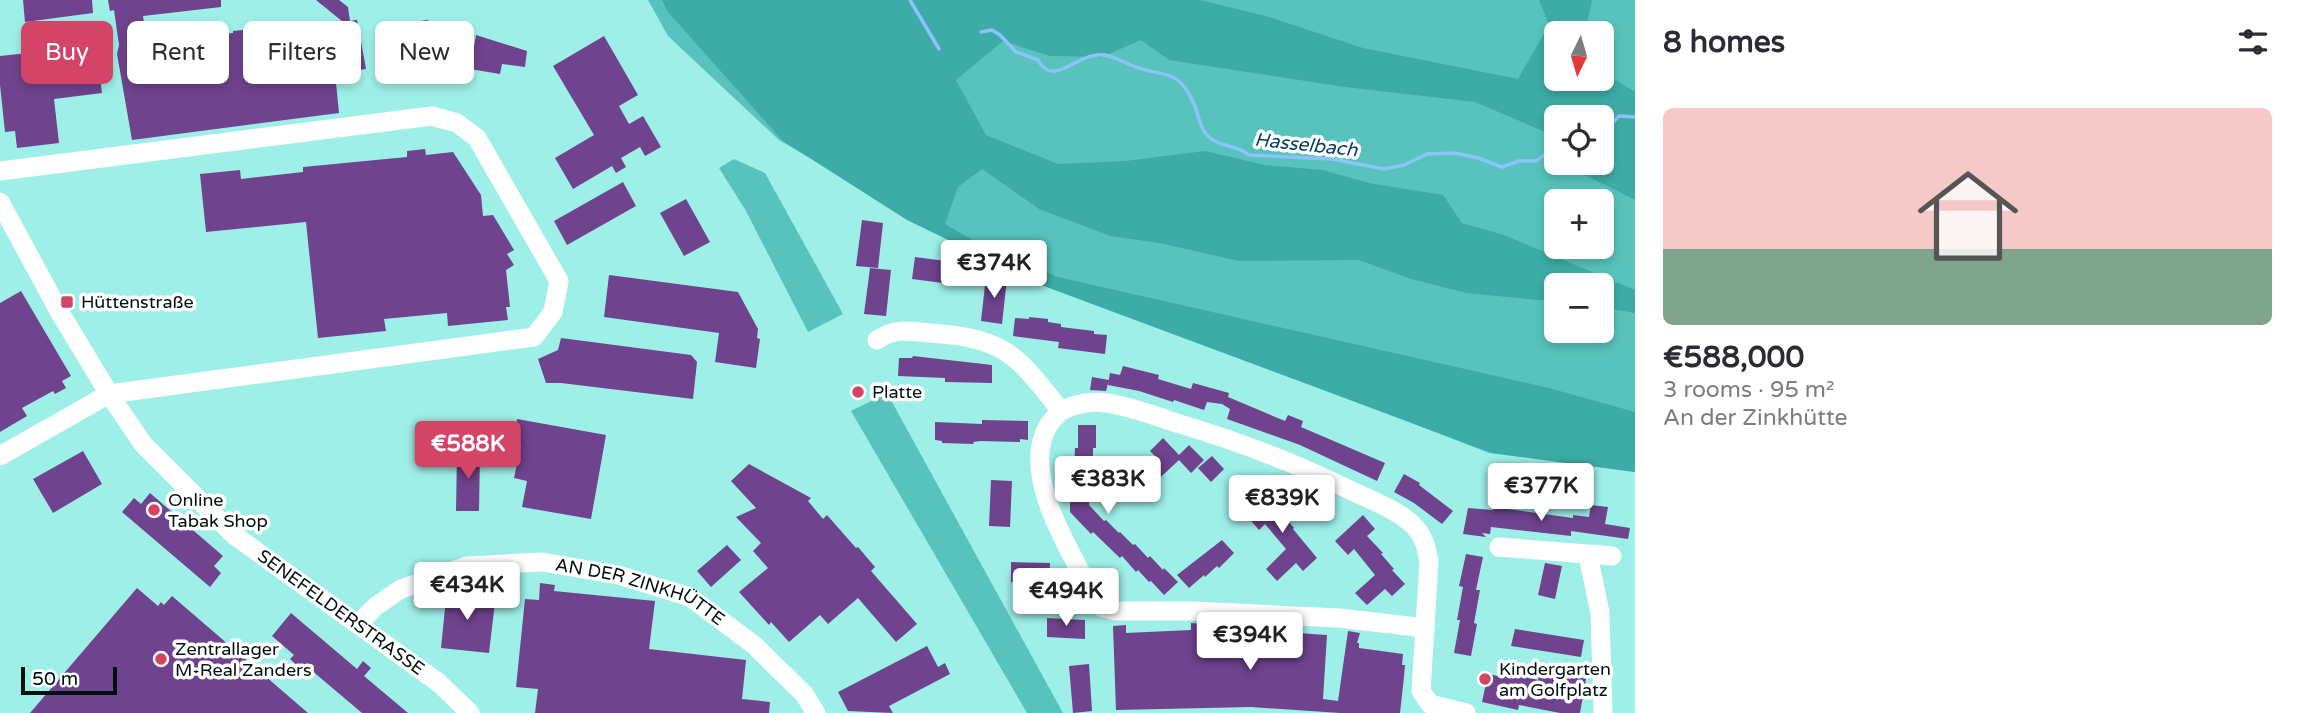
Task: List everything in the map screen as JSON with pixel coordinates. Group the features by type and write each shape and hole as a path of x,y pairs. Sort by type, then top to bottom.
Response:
{"street":[{"path":"0,170 432,116 457,123 477,138 559,281 553,312 534,337 108,394 0,456"},
{"name":"SENEFELDERSTRASSE","path":"0,202 40,278 108,394 143,444 234,535 439,683 470,713"},
{"path":"877,340 895,331 959,335 992,343 1015,357 1061,411"},
{"path":"1425,628 1339,618 1221,612 1116,611 1101,607 1059,531 1048,501 1041,471 1040,454 1044,433 1061,411 1078,404 1100,403 1155,416 1233,440 1310,470 1397,514 1417,529 1427,550 1429,576 1421,681 1423,696 1430,704 1466,713"},
{"path":"1499,547 1612,556"},
{"path":"1588,555 1600,613 1603,713"},
{"name":"AN DER ZINKHÜTTE","path":"358,624 376,606 401,589 467,566 542,562 618,575 690,597 754,645 804,694 816,713"}],"shaded area":[{"path":"648,0 1635,0 1635,472 1489,453 1042,280 909,216 779,140 668,36"},
{"path":"662,0 1200,0 1266,16 1363,48 1518,79 1544,34 1544,91 1614,91 1614,79 1635,92 1635,200 1585,175 1614,175 1614,105 1544,105 1544,132 1475,102 1345,87 1169,60 1141,40 1102,57 1050,56 1003,41 956,80 986,135 1058,164 1125,161 1205,151 1265,165 1323,170 1369,183 1443,195 1462,223 1504,235 1544,252 1544,259 1561,259 1595,273 1544,273 1544,300 1466,293 1411,279 1359,260 1239,261 1159,243 1110,236 1039,209 982,169 958,187 945,224 978,243 1058,277 1549,388 1635,412 1635,472 1492,453 1041,285 907,220 783,141 668,12"},
{"path":"1539,0 1592,0 1588,21 1547,21"},
{"path":"734,159 765,173 843,314 808,332 746,211 719,168"},
{"path":"1614,281 1635,290 1635,313 1614,309"},
{"path":"887,393 1063,713 1027,713 851,411"}],"building":[{"path":"23,0 92,0 93,13 25,21"},
{"path":"108,0 221,0 221,7 143,16 144,21 127,21 127,84 229,84 229,34 243,30 243,84 336,84 339,113 132,140 117,54 119,45 114,10 110,11"},
{"path":"316,0 339,0 348,7 350,21 342,21"},
{"path":"476,35 527,51 525,67 502,64 500,74 474,70"},
{"path":"604,36 638,95 619,106 629,124 643,116 661,147 645,156 640,147 621,158 626,167 616,173 612,166 573,189 555,158 594,135 553,66"},
{"path":"361,42 366,69 361,70"},
{"path":"21,54 21,84 101,84 102,93 54,99 59,143 17,148 15,131 5,132 0,56"},
{"path":"425,149 426,155 453,152 481,195 483,216 493,215 514,250 507,254 514,265 506,270 510,307 506,307 508,320 448,326 447,313 384,319 386,331 318,338 306,222 206,232 200,174 240,170 241,179 303,172 303,167 407,157 407,151"},
{"path":"623,182 636,206 567,245 554,221"},
{"path":"686,199 710,242 684,256 660,213"},
{"path":"862,220 883,223 878,268 856,266"},
{"path":"915,257 961,263 958,285 912,279"},
{"path":"870,268 891,270 886,316 864,314"},
{"path":"609,275 738,292 758,329 757,338 760,339 756,368 715,362 719,333 604,317"},
{"path":"986,276 1007,278 1002,324 981,321"},
{"path":"21,291 71,376 62,381 66,388 55,394 53,391 22,408 27,416 0,432 0,303"},
{"path":"1015,318 1048,319 1048,322 1061,324 1061,327 1107,335 1105,354 1058,348 1059,342 1013,336"},
{"path":"561,338 691,355 697,362 693,399 546,383 538,359 558,350"},
{"path":"913,356 992,365 992,383 945,382 945,378 898,376 899,358"},
{"path":"1123,366 1159,375 1158,379 1191,389 1193,383 1229,393 1228,397 1285,421 1288,415 1303,421 1301,427 1385,463 1377,481 1300,445 1227,419 1230,409 1222,404 1207,402 1204,410 1174,400 1173,402 1108,385 1110,373 1120,375"},
{"path":"1092,377 1109,380 1106,391 1090,390"},
{"path":"517,419 606,435 591,519 522,507 527,481 514,478 521,444 513,443"},
{"path":"982,420 1028,421 1028,440 981,441 973,442 974,444 942,443 935,440 935,422 982,424"},
{"path":"1078,425 1096,425 1089,505 1104,521 1135,544 1148,558 1150,556 1178,582 1164,595 1138,570 1136,572 1122,556 1120,558 1093,532 1091,534 1070,512 1070,488 1073,488"},
{"path":"1163,438 1179,455 1189,445 1204,460 1191,473 1179,460 1151,486 1139,473 1156,457 1150,451"},
{"path":"83,451 102,484 53,513 33,479"},
{"path":"457,452 480,452 479,511 456,511"},
{"path":"1212,456 1224,469 1211,482 1198,468"},
{"path":"749,464 811,498 808,501 823,519 827,515 875,567 871,571 917,624 896,642 858,598 828,624 820,615 789,642 771,622 769,625 739,592 768,568 753,551 761,543 736,517 756,508 731,481"},
{"path":"1404,474 1420,483 1419,485 1453,511 1442,524 1394,492"},
{"path":"991,480 1012,481 1010,527 989,526"},
{"path":"1278,487 1290,500 1279,511 1317,558 1303,571 1296,563 1277,581 1266,569 1286,549 1265,524 1259,530 1247,516"},
{"path":"150,493 223,556 214,566 221,573 210,587 122,512 134,498 141,504"},
{"path":"1591,505 1608,507 1605,524 1630,528 1628,539 1571,531 1571,536 1491,527 1490,534 1482,533 1486,537 1463,534 1468,508 1493,510 1494,507 1573,518 1573,515 1589,517"},
{"path":"1363,515 1375,529 1367,536 1405,584 1392,596 1385,589 1367,605 1355,593 1375,575 1354,549 1348,555 1335,541"},
{"path":"1222,540 1234,553 1219,568 1217,566 1189,588 1177,575"},
{"path":"727,545 741,560 711,587 697,571"},
{"path":"1466,554 1483,557 1476,590 1480,590 1471,656 1454,653 1463,587 1459,586"},
{"path":"1011,562 1050,563 1049,584 1011,582"},
{"path":"1545,563 1562,566 1555,599 1538,595"},
{"path":"540,583 555,585 554,591 655,601 649,649 746,660 742,699 770,702 769,713 535,713 538,689 516,687 525,599 539,600"},
{"path":"472,585 470,600 495,602 489,653 441,648 447,588 457,589"},
{"name":"Zentrallager M-Real Zanders","path":"137,588 158,606 161,602 164,605 172,596 308,713 30,713"},
{"path":"291,613 357,669 363,661 371,668 364,676 408,713 362,713 304,664 300,668 290,659 294,655 272,636"},
{"path":"1047,618 1085,620 1085,639 1047,637"},
{"path":"1191,623 1204,624 1204,630 1270,631 1270,627 1283,628 1283,632 1327,635 1323,699 1338,701 1348,631 1360,633 1357,643 1359,648 1403,654 1402,665 1405,665 1400,713 1340,713 1251,707 1116,710 1113,626 1126,625 1126,633 1191,630"},
{"path":"1515,629 1584,640 1581,657 1511,646"},
{"path":"927,646 938,667 945,663 950,674 889,706 893,713 848,711 838,692"},
{"path":"1089,664 1092,711 1073,713 1069,666"},
{"path":"1540,670 1586,679 1580,713 1560,713 1519,705 1518,710 1482,702 1488,674 1503,677 1505,671 1538,680"}],"waterway":[{"name":"Hasselbach","path":"910,0 939,49"},
{"name":"Hasselbach","path":"981,32 992,30 1016,52 1038,60 1052,71 1098,55 1109,56 1172,77 1189,93 1206,134 1214,141 1249,155 1332,159 1384,169 1404,165 1427,154 1455,153 1502,167 1519,161 1536,161 1544,155"},
{"name":"Hasselbach","path":"1614,121 1619,116 1635,117"}],"place":[{"name":"Hüttenstraße","path":"67,302"},
{"name":"Platte","path":"858,392"},
{"name":"Online Tabak Shop","path":"154,510"},
{"name":"Zentrallager M-Real Zanders","path":"161,659"},
{"name":"Kindergarten am Golfplatz","path":"1485,679"}]}
